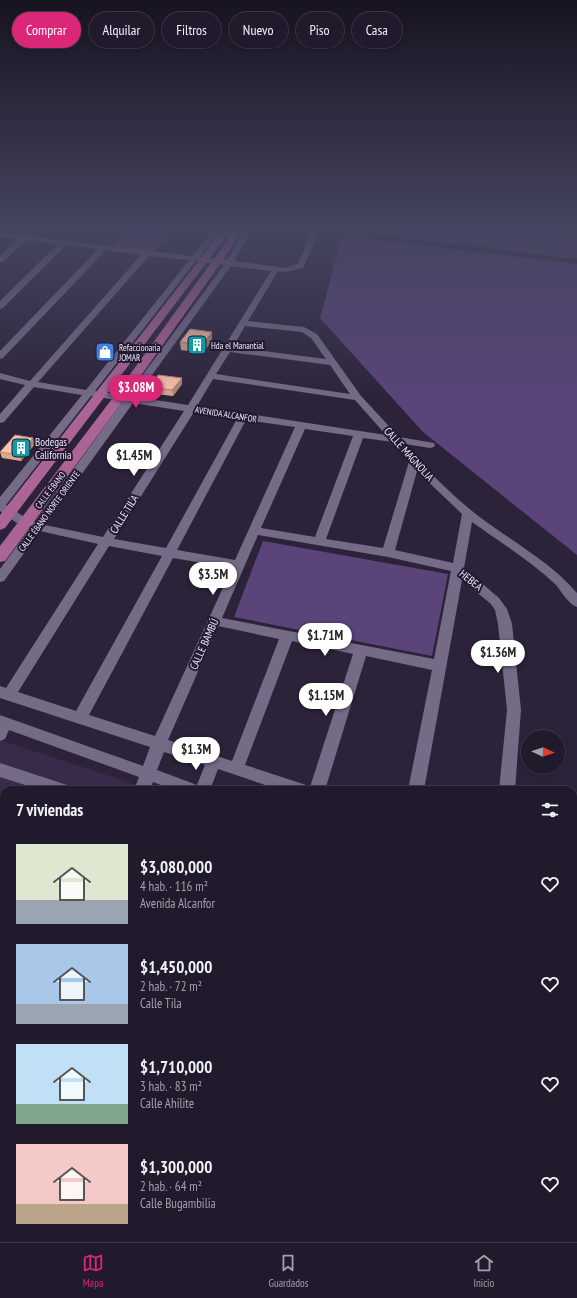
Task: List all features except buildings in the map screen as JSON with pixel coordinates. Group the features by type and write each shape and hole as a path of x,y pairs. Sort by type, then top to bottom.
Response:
{"main road":[{"name":"CALLE ÉBANO","path":"0,525 3,508 102,395 181,285"},
{"name":"CALLE ÉBANO","path":"0,557 124,398 207,285"}],"street":[{"path":"0,306 21,285"},
{"path":"0,356 68,285"},
{"path":"0,420 119,285"},
{"path":"178,285 89,393 3,508 25,523 38,528 107,542 240,565"},
{"name":"CALLE TILA","path":"5,693 107,542 266,285"},
{"name":"CALLE MAGNOLIA","path":"243,323 309,332 317,338 358,398 397,440 414,462 468,513 543,567 561,583 577,602"},
{"path":"226,349 334,363"},
{"name":"AVENIDA ALCANFOR","path":"0,376 32,384 191,408 243,418 430,445"},
{"path":"210,376 358,398"},
{"name":"CALLE ÉBANO NORTE ORIENTE","path":"0,578 38,528 124,398"},
{"path":"80,718 243,418"},
{"name":"CALLE BAMBÚ","path":"144,786 159,744 301,426"},
{"path":"319,541 359,435"},
{"path":"388,553 414,462"},
{"path":"417,786 468,513"},
{"name":"HEBEA","path":"255,531 439,563 457,569 495,601 501,609 505,624 514,710 507,786"},
{"path":"215,621 440,666"},
{"path":"236,769 287,636"},
{"path":"318,786 361,651"},
{"path":"5,693 214,761 236,769 265,784 276,786"},
{"path":"2,726 181,786"},
{"path":"204,786 214,761"},
{"path":"0,770 50,786"}],"shaded area":[{"path":"329,285 577,285 577,555 423,432 320,318"},
{"path":"263,541 448,574 432,656 234,617"},
{"path":"0,740 140,786 0,786"}],"place":[{"name":"Hda el Manantial","path":"197,345"},
{"name":"Refaccionaria JOMAR","path":"105,352"},
{"name":"Bodegas California","path":"21,448"}]}
